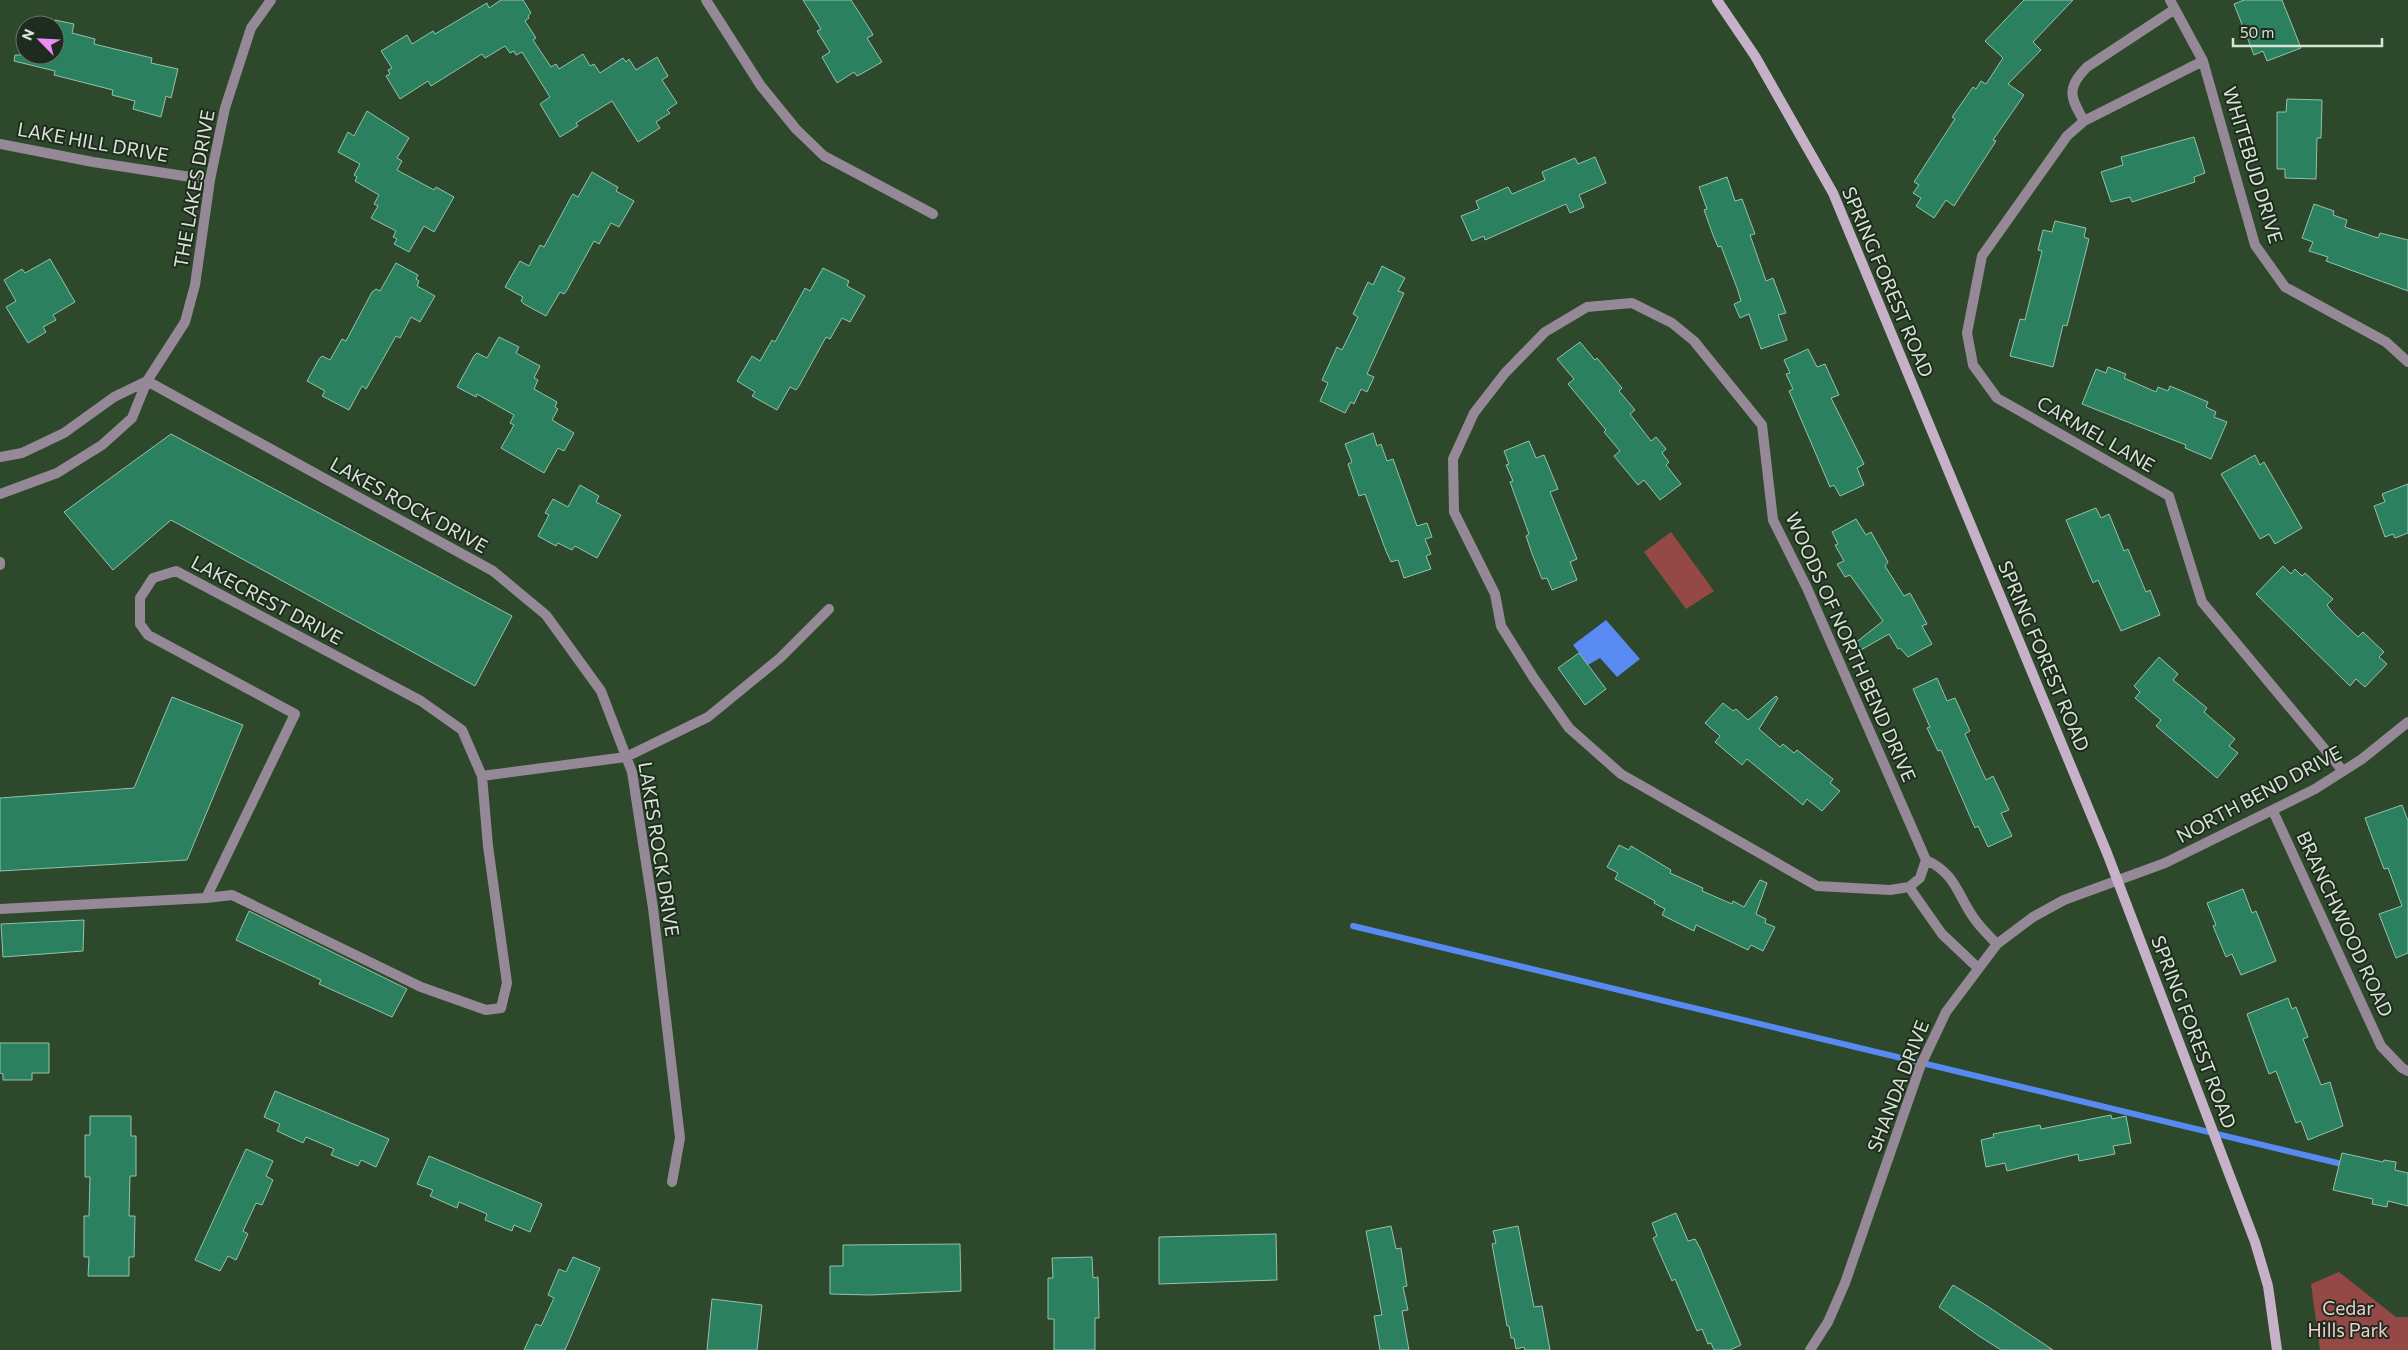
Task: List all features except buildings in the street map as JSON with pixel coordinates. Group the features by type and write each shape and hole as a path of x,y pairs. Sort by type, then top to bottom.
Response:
{"main road":[{"name":"SPRING FOREST ROAD","path":"1717,0 1755,56 1832,193 2117,879 2255,1242 2268,1286 2276,1350"}],"street":[{"name":"THE LAKES DRIVE","path":"0,494 57,473 102,445 132,418 147,381 185,322 195,285 210,180 225,108 251,28 271,0"},
{"path":"706,0 761,86 796,129 824,156 933,214"},
{"path":"2084,121 2074,104 2071,89 2077,77 2087,67 2172,4"},
{"name":"WHITEBUD DRIVE","path":"2172,4 2204,61 2255,245 2285,287 2386,342 2408,362"},
{"name":"CARMEL LANE","path":"2204,61 2084,121 2067,136 1982,256 1966,334 1973,365 1997,398 2169,496 2202,602 2343,771"},
{"name":"LAKE HILL DRIVE","path":"0,144 93,162 210,180"},
{"name":"WOODS OF NORTH BEND DRIVE","path":"1909,887 1890,890 1817,886 1621,774 1570,728 1533,677 1501,626 1496,594 1454,512 1453,459 1474,413 1505,373 1545,332 1587,306 1632,303 1672,323 1694,341 1762,425 1773,520 1807,588 1926,860"},
{"path":"0,457 22,453 64,433 114,397 147,381"},
{"name":"LAKES ROCK DRIVE","path":"147,381 493,571 546,615 601,691 632,772 653,908 680,1138 672,1182"},
{"name":"LAKECREST DRIVE","path":"0,909 206,898 232,895 421,987 486,1010 502,1008 507,983 488,846 482,776 462,730 421,701 176,571 153,578 140,598 140,624 148,636 295,714 206,898"},
{"path":"482,776 626,757 708,718 780,658 828,609"},
{"name":"NORTH BEND DRIVE","path":"2117,879 2165,863 2273,810 2343,771 2408,722"},
{"name":"BRANCHWOOD ROAD","path":"2273,810 2381,1046 2402,1068 2408,1071"},
{"path":"1978,968 1942,934 1909,887 1920,878 1926,860 1941,867 1956,886 1976,922 1997,944"},
{"name":"SHANDA DRIVE","path":"1810,1350 1828,1322 1845,1283 1920,1067 1946,1012 1997,944 2033,917 2064,900 2117,879"}],"green space":[{"path":"1671,532 1714,591 1686,609 1644,552"},
{"name":"Cedar Hills Park","path":"2339,1272 2396,1317 2408,1317 2408,1350 2320,1350 2311,1284"}],"water":[{"path":"1606,620 1640,659 1617,677 1600,658 1588,665 1573,645"}],"waterway":[{"path":"1353,926 2346,1165"}]}
